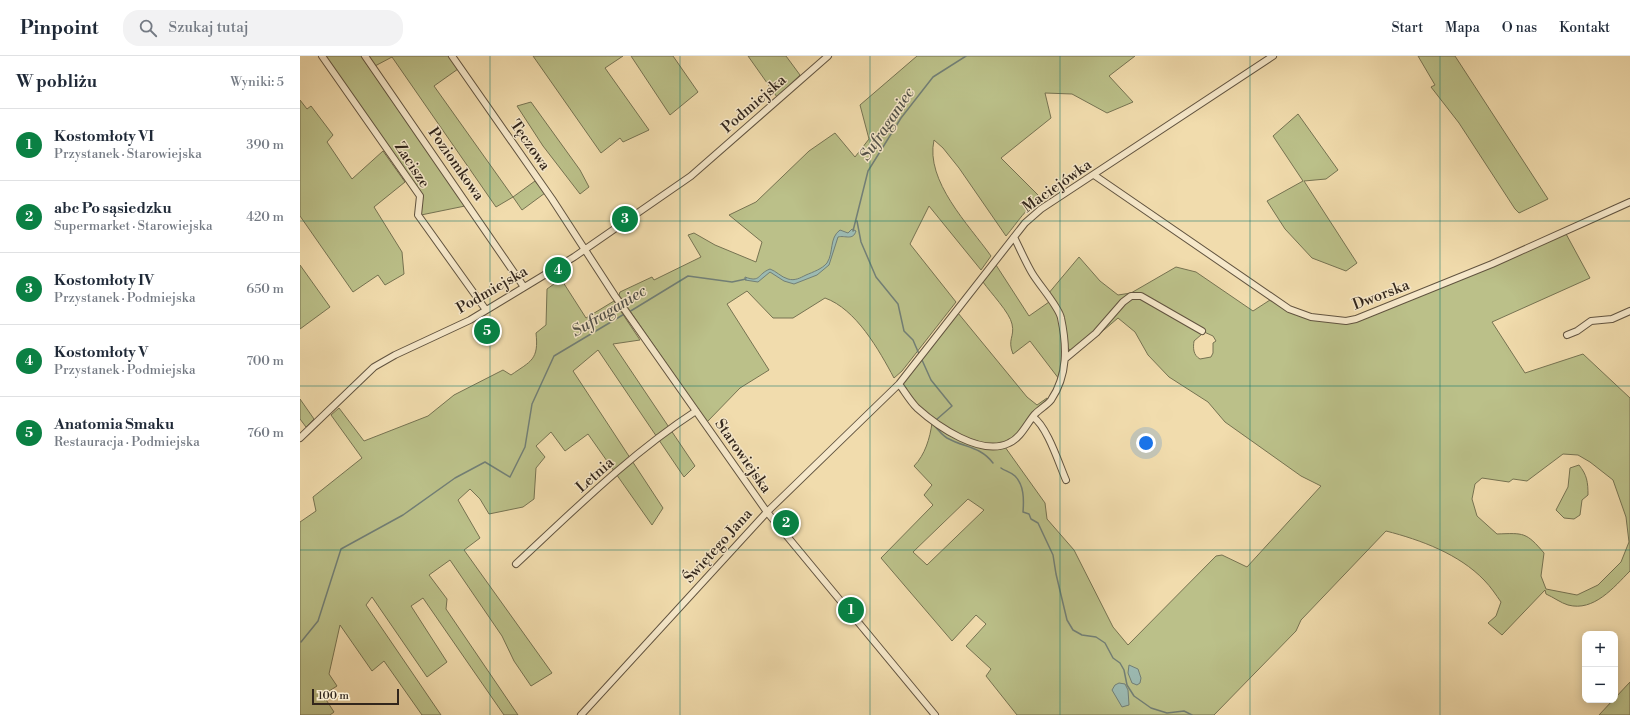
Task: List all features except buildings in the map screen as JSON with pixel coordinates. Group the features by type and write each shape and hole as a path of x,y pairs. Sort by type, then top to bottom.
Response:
{"street":[{"name":"Zacisze","path":"322,56 420,196 418,215 486,310"},
{"name":"Poziomkowa","path":"365,56 524,287"},
{"name":"Tęczowa","path":"452,56 552,199 584,250"},
{"name":"Podmiejska","path":"300,438 374,367 395,354 470,320 584,250 692,176 828,56"},
{"name":"Maciejówka","path":"899,384 1025,223 1041,209 1273,56"},
{"name":"Dworska","path":"1094,175 1289,309 1311,317 1346,321 1368,315 1492,264 1630,202"},
{"path":"899,384 916,407 935,422 966,440 983,445 998,447 1010,443 1021,434 1033,417 1050,401 1063,374 1066,358 1061,316 1057,307 1049,299 1031,272 1014,237"},
{"name":"Starowiejska","path":"584,250 767,512 935,715"},
{"path":"1066,358 1079,349 1123,302 1131,296 1141,296 1202,331"},
{"path":"1567,335 1577,331 1591,321 1612,319 1630,311"},
{"name":"Świętego Jana","path":"581,715 767,512 899,384"},
{"name":"Letnia","path":"516,564 578,506 649,445 696,411"},
{"path":"1033,417 1038,420 1043,428 1066,480"}],"green space":[{"path":"325,56 361,56 465,206 421,215 423,195"},
{"path":"368,56 449,56 458,69 434,86 513,197 496,207 392,57 375,66"},
{"path":"533,56 623,56 605,68 649,130 623,142 620,138 601,153"},
{"path":"631,56 673,56 698,92 670,115"},
{"path":"748,56 786,56 800,75 777,97"},
{"path":"917,56 1135,56 1109,76 1133,102 1107,113 1072,94 1045,93 1051,118 1001,158 1042,199 1031,206 1022,215 1006,236 959,168 943,148 934,140 933,155 936,171 942,187 951,202 991,256 981,270 929,206 910,244 956,302 902,371 894,378 866,332 847,311 836,303 825,298 793,318 773,318 747,291 727,304 769,370 740,388 707,422 619,295 620,292 652,277 654,280 701,257 688,235 694,233 715,245 756,262 762,242 729,215 756,202 809,151 835,133 855,157 869,139 860,105"},
{"path":"1418,56 1455,56 1548,199 1519,213 1515,209 1459,123 1431,87 1435,85"},
{"path":"300,100 307,109 311,106 333,135 327,142 352,179 383,151 405,182 374,207 402,252 404,274 385,285 378,275 353,292 300,216"},
{"path":"531,102 580,170 589,187 580,194 543,146 517,106"},
{"path":"1298,114 1338,170 1326,179 1304,181 1357,263 1346,271 1312,258 1285,229 1267,201 1303,181 1273,136"},
{"path":"535,181 545,193 522,210 513,197"},
{"path":"1565,232 1590,278 1492,322 1525,373 1583,354 1630,398 1630,571 1603,597 1586,605 1577,606 1565,604 1546,594 1545,590 1502,635 1488,623 1496,616 1501,602 1489,585 1474,571 1451,555 1439,549 1386,531 1301,620 1296,631 1214,715 1017,715 986,676 991,669 966,646 986,624 976,615 952,641 881,558 933,505 924,495 932,485 914,466 921,457 926,446 932,423 948,435 966,443 985,447 1005,447 1045,503 1047,519 1074,550 1113,627 1128,645 1216,556 1222,555 1247,567 1321,486 1301,476 1225,422 1208,402 1169,377 1148,355 1135,332 1118,318 1091,341 1090,338 1074,350 1070,350 1067,347 1063,321 1048,294 1079,257 1100,281 1118,295 1131,293 1176,267 1196,272 1253,311 1270,300 1291,312 1354,322","holes":["1202,331 1213,336 1216,341 1213,343 1213,353 1211,357 1200,359 1195,353 1194,341 1202,334","1563,454 1578,455 1590,462 1613,480 1626,517 1629,542 1621,562 1598,585 1577,595 1546,589 1541,576 1544,553 1538,546 1524,535 1497,534 1477,516 1472,499 1475,484 1482,478 1509,482 1513,479 1527,481","968,499 984,510 927,565 913,552"]},
{"path":"300,265 330,307 300,329"},
{"path":"996,265 1029,316 1049,302 1055,309 1059,318 1062,338 1062,360 1059,379 1030,341 1013,354 1011,349 1011,341 1013,328 1010,319 983,282"},
{"path":"561,279 586,318 614,301 640,340 613,344 695,466 684,477 598,350 573,371 663,508 652,525 588,434 565,451 551,432 536,446 545,457 536,468 534,499 523,507 489,514 480,499 470,489 458,500 480,538 464,550 552,673 531,686 514,661 502,636 450,560 429,575 447,599 446,609 518,715 504,715 423,598 411,606 447,662 427,677 372,597 366,605 441,715 422,715 384,661 372,671 340,625 329,674 337,686 323,695 334,712 330,715 300,715 300,522 316,511 313,497 362,458 331,415 339,408 364,441 428,416 454,395 503,370 511,375 528,363 535,354 537,342 536,333 546,325 547,289"},
{"path":"958,313 1027,397 1037,405 1047,398 1048,400 1015,436 1000,444 988,444 975,441 949,429 919,407 902,385"},
{"path":"300,399 314,419 306,427 300,419"},
{"path":"1579,465 1584,472 1588,486 1588,495 1582,500 1580,515 1574,519 1564,518 1556,510 1568,487 1570,468"},
{"path":"1630,682 1630,715 1599,715 1610,703 1618,703 1618,695"}],"water":[{"path":"852,229 856,231 853,236 838,237 829,265 817,275 794,284 784,281 770,272 758,282 745,280 745,277 750,279 757,278 770,269 785,278 793,280 817,270 827,263 834,237 837,233 840,230 848,233"},
{"path":"1129,665 1138,669 1141,678 1140,683 1137,685 1132,683 1128,673"},
{"path":"1119,683 1125,684 1128,690 1129,705 1122,707 1112,690 1115,685"}],"waterway":[{"name":"Sufraganiec","path":"853,231 868,171 901,118 933,77 966,56"},
{"path":"857,221 861,242 876,277 898,304 904,331 913,340 919,354"},
{"name":"Sufraganiec","path":"629,312 688,276 732,282 746,279"},
{"name":"Sufraganiec","path":"301,642 318,621 341,549 403,515 455,478 485,462 510,477 525,447 532,404 554,356 626,313"},
{"path":"922,360 931,380 952,406 936,420"},
{"path":"934,425 947,438 983,453 993,463"},
{"path":"1001,468 1013,475 1018,480 1023,492 1023,512 1029,514 1031,519 1038,523 1053,555 1067,620 1073,630 1082,635 1096,637 1105,643 1113,658 1120,663 1124,670 1127,685 1134,696 1151,708 1167,713 1184,711 1192,715"}],"place":[{"name":"Kostomłoty IV","path":"625,219"},
{"name":"Kostomłoty V","path":"558,270"},
{"name":"Anatomia Smaku","path":"487,331"},
{"name":"abc Po sąsiedzku","path":"786,523"},
{"name":"Kostomłoty VI","path":"851,610"}]}
